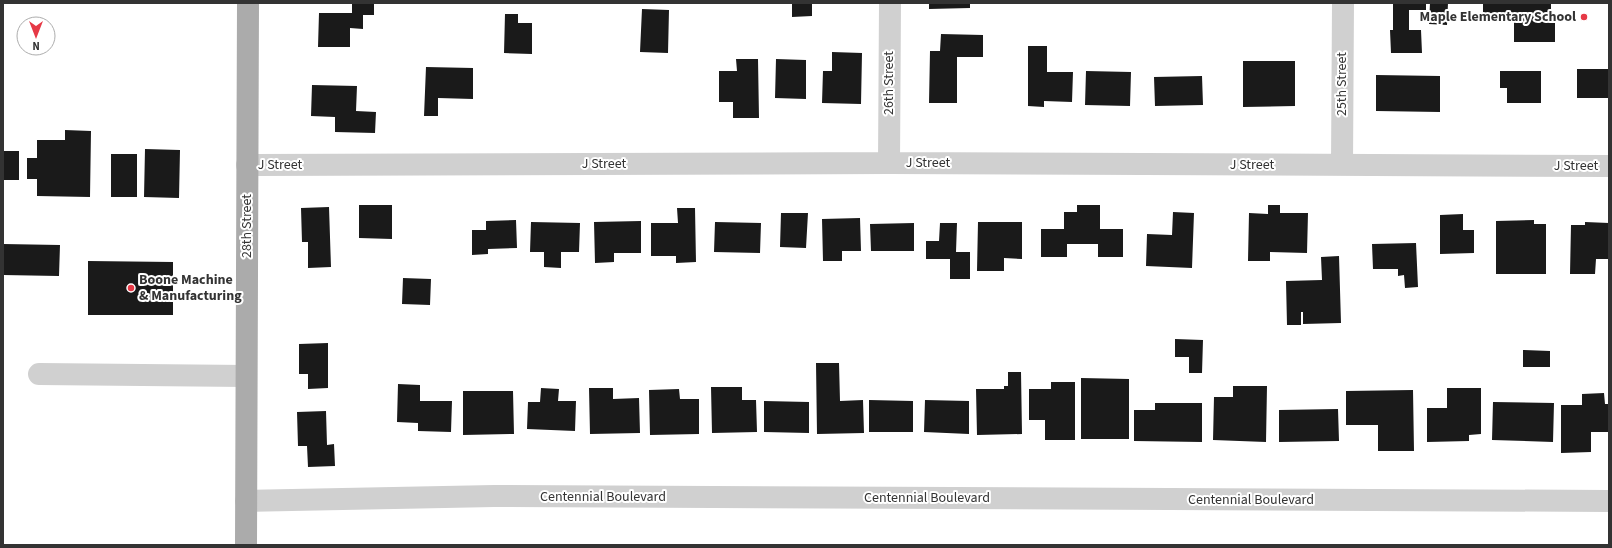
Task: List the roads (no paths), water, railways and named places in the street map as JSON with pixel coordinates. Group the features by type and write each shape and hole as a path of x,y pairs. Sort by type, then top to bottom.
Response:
{"main road":[{"name":"28th Street","path":"246,545 248,3"}],"street":[{"name":"26th Street","path":"889,163 890,3"},
{"name":"25th Street","path":"1342,165 1343,3"},
{"name":"J Street","path":"247,165 889,163 1609,166"},
{"path":"39,374 246,376"},
{"name":"Centennial Boulevard","path":"246,501 510,496 1609,501"}],"place":[{"name":"Maple Elementary School","path":"1584,17"},
{"name":"Boone Machine & Manufacturing","path":"131,288"}]}
